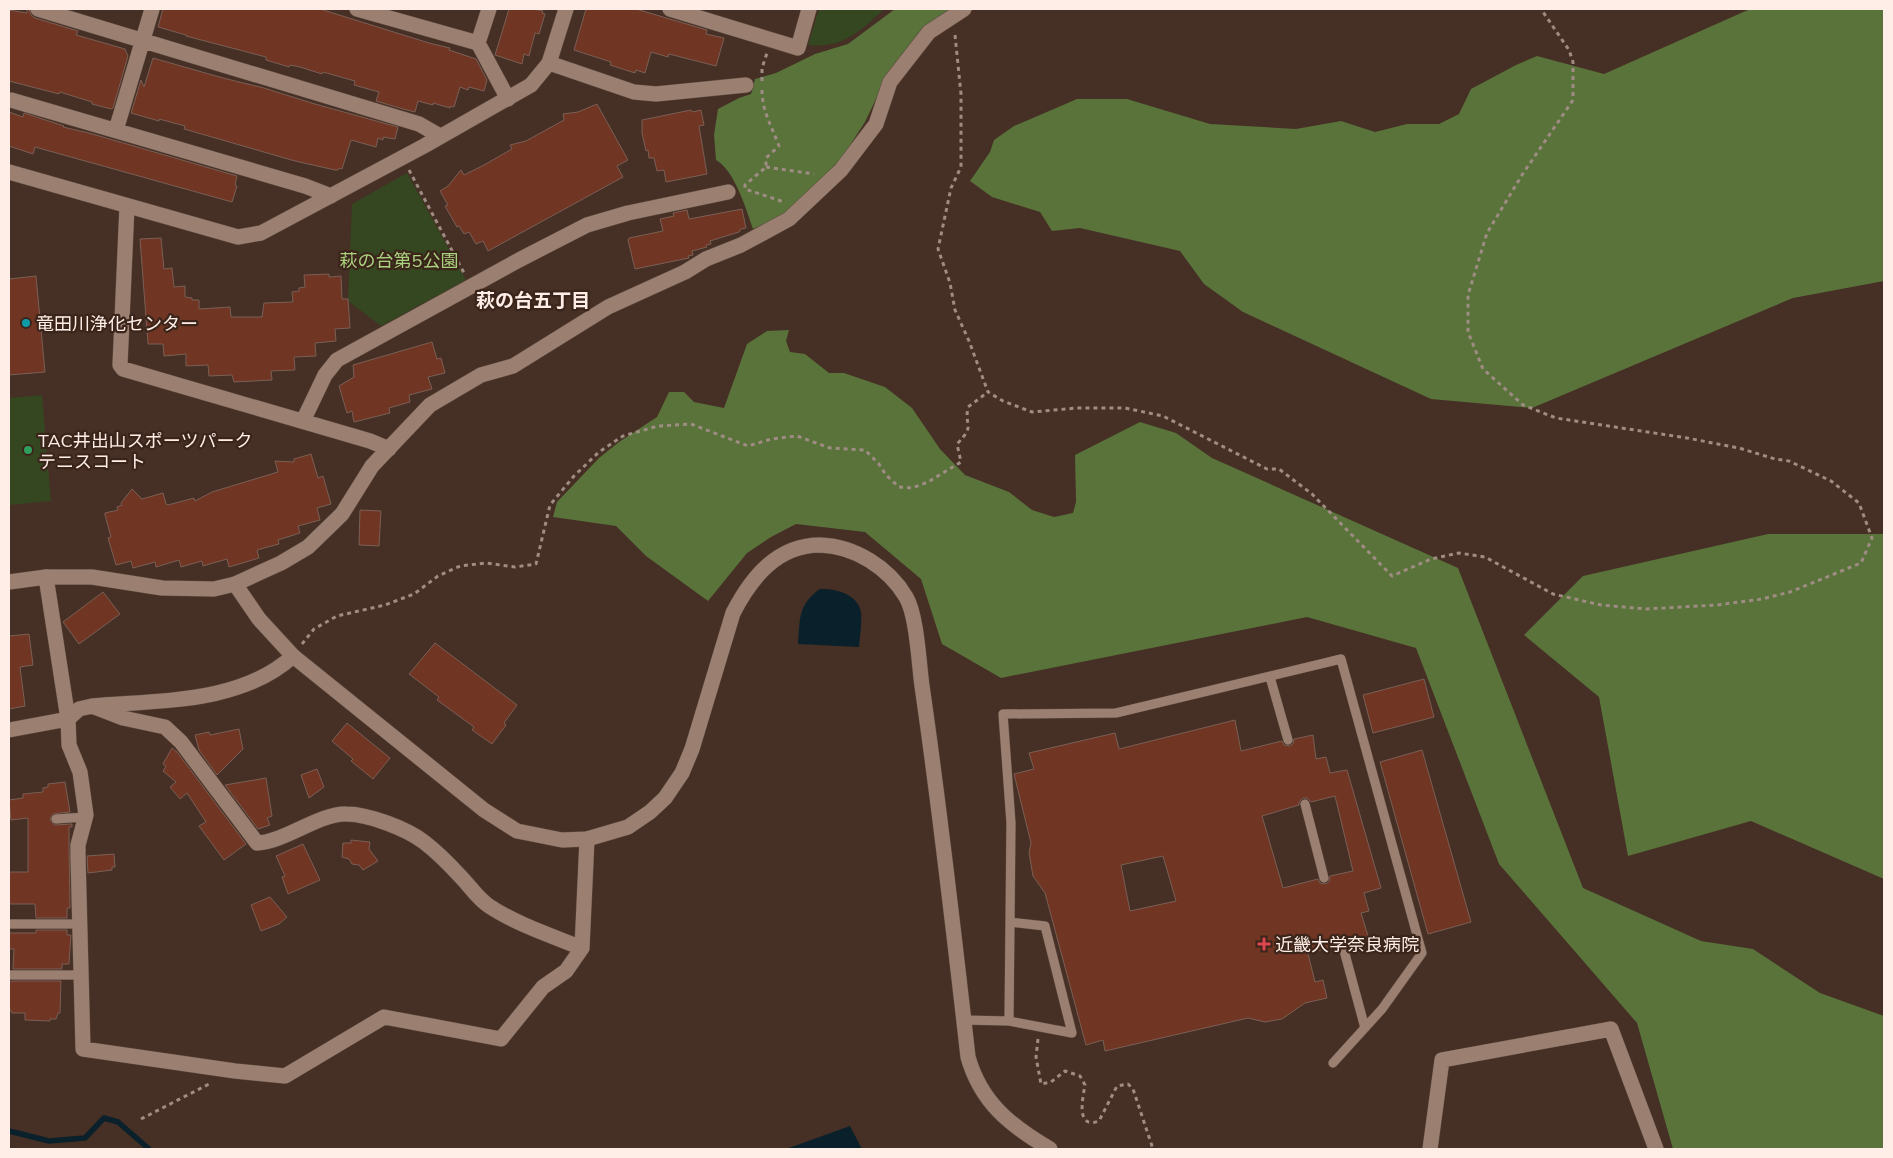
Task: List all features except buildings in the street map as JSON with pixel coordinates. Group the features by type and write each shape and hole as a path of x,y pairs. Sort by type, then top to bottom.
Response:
{"street":[{"path":"38,9 56,12 418,124 440,136"},
{"path":"116,130 152,9"},
{"path":"357,9 478,43"},
{"path":"489,9 478,43 508,99"},
{"path":"9,172 238,236 261,233 402,158 531,85 549,64 566,9"},
{"path":"670,9 798,48 809,9"},
{"path":"9,582 46,577 92,577 162,588 214,589 235,584 281,564 308,547 342,514 372,466 430,405 481,375 513,366 608,307 684,272 706,259 741,245 789,219 841,170 876,124 890,82 929,32 958,13"},
{"path":"549,64 634,92 656,94 746,85"},
{"path":"11,100 305,186 330,196"},
{"path":"303,421 325,375 337,360 472,286 587,225 638,211 728,192"},
{"path":"127,206 120,365 124,369 370,440 389,449"},
{"path":"235,584 259,619 293,656 484,810 517,831 562,840 587,839 628,827 650,812 665,798 682,773 692,749 733,613 743,593 756,575 784,553 809,545 833,546 855,553 872,562 889,575 908,599 915,630 968,1057 972,1074 988,1101 1002,1115 1025,1134 1050,1149"},
{"path":"46,577 68,719 69,745 80,772 86,817 78,845 83,1049 235,1071 286,1076 384,1017 501,1039 543,987 566,971 582,948 587,839"},
{"path":"9,730 68,719 79,709 92,706 178,700 209,695 264,677 280,668 293,656"},
{"path":"92,706 122,718 165,727 182,742 257,843 340,814 363,816 404,830 424,841 443,858 487,906 550,936 582,948"},
{"path":"1430,1149 1442,1060 1611,1029 1656,1149"}],"lane":[{"path":"1008,1021 1010,823 1003,714 1116,713 1341,659 1422,954 1382,1009 1333,1063"},
{"path":"1270,677 1288,740"},
{"path":"1305,804 1324,878"},
{"path":"56,819 86,817"},
{"path":"964,1020 1008,1021 1072,1033 1045,926 1010,922"},
{"path":"9,924 80,924"},
{"path":"1342,944 1365,1028"},
{"path":"9,975 80,975"}],"path":[{"path":"958,13 961,167 951,188 938,249 950,283 955,310 988,392 1003,401 1032,412 1077,408 1125,408 1163,416 1267,469 1279,469 1312,494 1392,576 1431,559 1459,552 1485,557 1553,594 1601,605 1646,609 1717,605 1762,599 1790,592 1861,563 1872,538 1859,503 1831,481 1789,461 1775,459 1739,448 1556,418 1523,405 1483,369 1468,332 1468,296 1487,233 1522,175 1572,100 1572,62 1569,50 1541,9"},
{"path":"766,167 766,158 779,146 767,121 762,99 762,68 770,40"},
{"path":"402,158 472,286"},
{"path":"801,209 745,189 745,185 766,167 814,173 812,182 822,189"},
{"path":"293,656 314,629 337,616 385,605 414,594 438,576 460,566 486,563 515,567 536,564 550,505 574,476 599,452 623,436 658,426 691,424 748,446 771,439 797,436 830,448 865,450 899,487 912,488 928,482 961,462 957,444 967,434 970,425 966,416 968,407 988,392"},
{"path":"1040,1027 1036,1057 1042,1084 1051,1082 1065,1070 1080,1076 1085,1085 1081,1106 1083,1116 1087,1121 1094,1123 1099,1121 1117,1086 1128,1084 1132,1089 1153,1149"},
{"path":"141,1119 209,1084"}],"green space":[{"path":"819,9 884,9 850,37 831,44 820,46 808,45"},
{"path":"895,9 952,9 885,80 865,122 841,159 784,214 753,229 734,181 723,165 716,160 714,135 718,109 751,94 755,79 776,73 815,54 848,44"},
{"path":"1750,9 1884,9 1884,281 1793,298 1532,408 1431,399 1243,312 1204,284 1180,251 1080,228 1052,231 1040,212 992,197 970,181 990,152 994,140 1014,126 1077,99 1127,99 1210,124 1296,129 1341,121 1375,132 1407,124 1439,124 1459,114 1471,89 1537,56 1604,74"},
{"name":"萩の台第5公園","path":"407,173 466,280 381,326 348,301 352,204"},
{"path":"789,330 786,341 790,352 805,354 829,373 844,373 885,387 912,408 940,449 965,475 1009,492 1032,510 1054,517 1073,513 1076,502 1075,455 1140,422 1176,433 1212,458 1458,568 1583,888 1701,941 1753,949 1820,993 1884,1016 1884,1149 1673,1149 1637,1023 1499,864 1416,648 1307,617 1001,678 942,644 921,579 865,532 796,524 771,537 747,553 708,601 646,556 616,526 553,517 557,502 599,458 619,442 657,417 669,392 684,392 694,402 724,408 747,344 767,331"},
{"name":"TAC井出山スポーツパーク テニスコート","path":"42,395 51,501 9,505 9,398"},
{"path":"1768,534 1884,534 1884,879 1751,821 1628,856 1599,697 1524,635 1583,576"}],"water":[{"path":"820,589 845,593 859,606 861,621 859,647 798,644 800,620 804,606"},
{"path":"850,1126 862,1149 786,1149"}],"waterway":[{"path":"9,1131 49,1141 85,1138 104,1118 118,1122 149,1149"}],"place":[{"name":"竜田川浄化センター","path":"26,323"},
{"name":"TAC井出山スポーツパーク テニスコート","path":"28,450"},
{"name":"近畿大学奈良病院","path":"1264,944"}],"district":[{"name":"萩の台五丁目","path":"533,300"}]}
